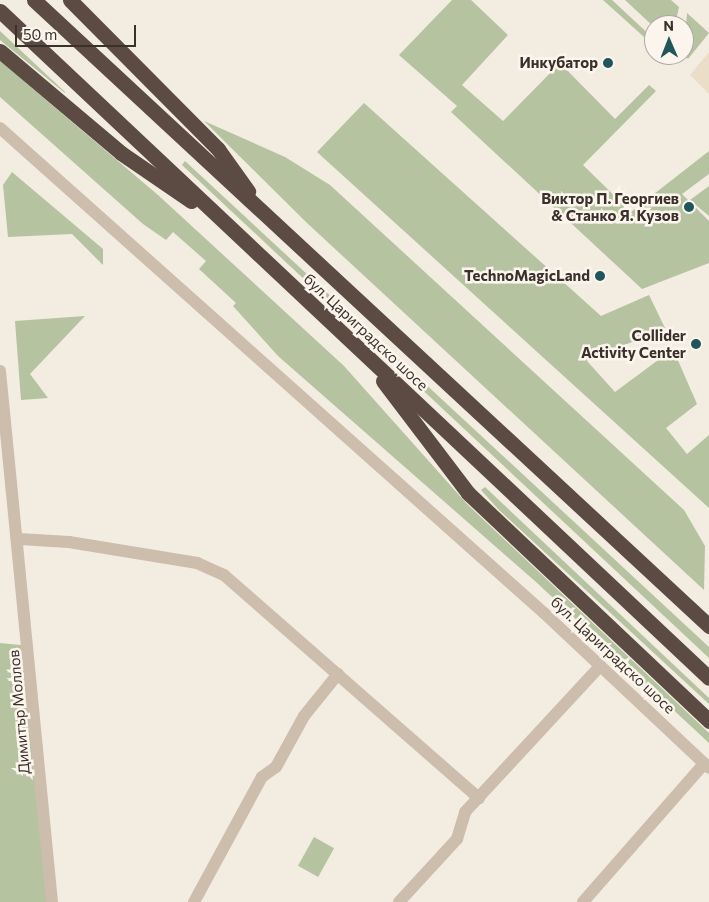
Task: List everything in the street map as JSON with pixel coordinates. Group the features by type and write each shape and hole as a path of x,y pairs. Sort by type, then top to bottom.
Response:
{"highway":[{"name":"бул. Цариградско шосе","path":"34,0 709,626"},
{"path":"70,0 218,149 266,217"},
{"name":"бул. Цариградско шосе","path":"0,11 709,678"},
{"path":"0,51 121,153 231,229"},
{"path":"357,346 468,493 709,721"}],"street":[{"name":"бул. Цариградско шосе","path":"0,128 600,666 706,766"},
{"name":"Димитър Моллов","path":"0,371 18,539 52,902"},
{"path":"18,539 69,542 197,563 224,575 478,798"},
{"path":"399,902 457,840 465,812 600,666"},
{"path":"194,902 262,777 276,767 304,716 338,674"},
{"path":"584,902 706,766"}],"green space":[{"path":"452,0 471,0 508,35 462,85 503,121 560,63 615,119 649,85 656,91 583,165 631,212 709,151 709,174 682,194 709,221 709,263 642,289 451,112 457,106 399,55"},
{"path":"603,0 612,0 644,30 644,37"},
{"path":"625,0 671,0 679,7 677,15 644,15 644,18"},
{"path":"694,19 709,33 694,52"},
{"path":"0,31 65,92 65,93 0,40"},
{"path":"0,61 158,195 344,366 467,504 709,733 709,743 536,582 278,356 233,306 236,303 199,269 206,261 173,232 166,240 143,224 0,97"},
{"path":"364,103 601,316 649,295 665,328 587,361 615,392 673,349 697,404 666,428 687,454 709,435 709,508 317,152"},
{"path":"204,121 285,157 330,185 684,510 705,546 704,590 307,223"},
{"path":"185,161 709,647 709,658 182,165"},
{"path":"12,172 103,249 103,265 72,234 8,237 3,185"},
{"path":"709,186 709,216 690,200"},
{"path":"85,316 30,374 48,398 21,400 15,321"},
{"path":"485,487 709,698 709,704 499,510 481,490"},
{"path":"0,643 30,646 52,902 0,902"},
{"path":"314,837 334,848 318,877 298,866"}],"shaded area":[{"path":"709,52 709,94 690,75"}],"place":[{"name":"Инкубатор","path":"608,63"},
{"name":"Виктор П. Георгиев & Станко Я. Кузов","path":"689,207"},
{"name":"TechnoMagicLand","path":"600,276"},
{"name":"Collider Activity Center","path":"696,344"}]}
